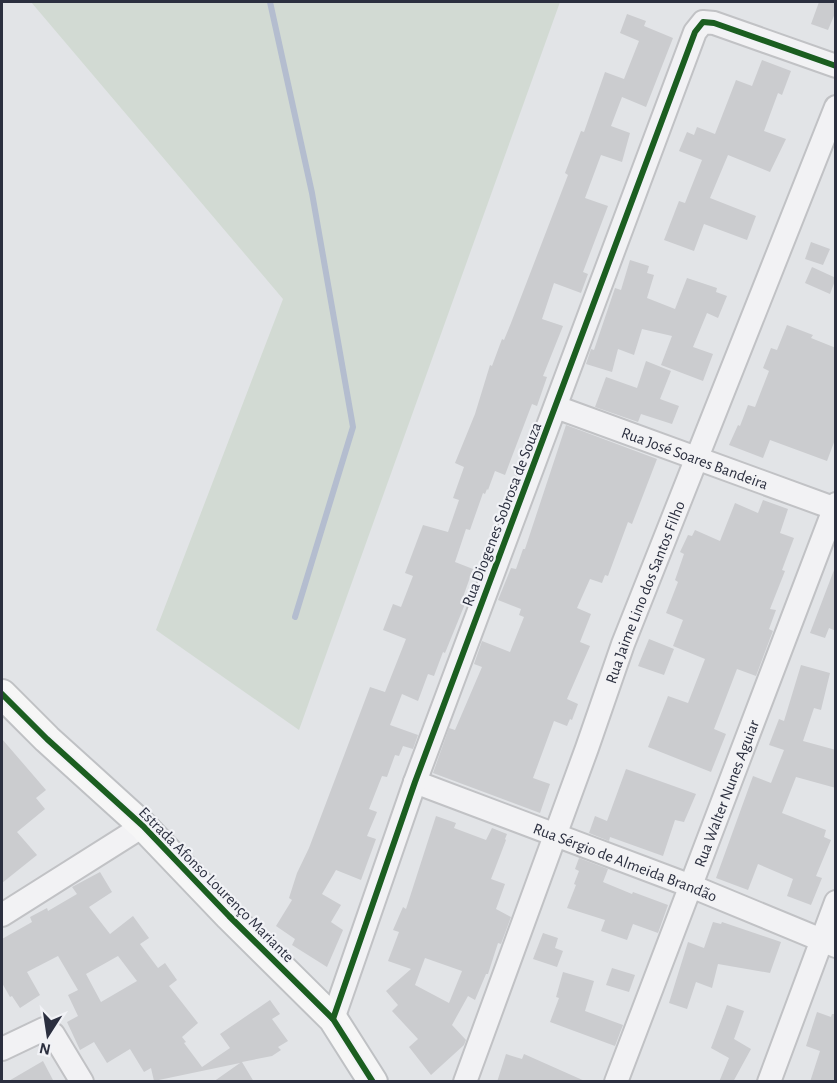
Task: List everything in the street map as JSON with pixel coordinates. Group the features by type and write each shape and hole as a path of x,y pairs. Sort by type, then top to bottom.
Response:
{"main road":[{"name":"Estrada Afonso Lourenço Mariante","path":"2,694 47,739 143,826 229,916 333,1019 373,1082"}],"street":[{"name":"Rua Diogenes Sobrosa de Souza","path":"333,1019 415,782 695,32 703,22 714,23 836,66"},
{"name":"Rua Jaime Lino dos Santos Filho","path":"465,1082 623,644 836,107"},
{"name":"Rua José Soares Bandeira","path":"556,406 835,507"},
{"name":"Rua Walter Nunes Aguiar","path":"616,1082 835,507"},
{"name":"Rua Sérgio de Almeida Brandão","path":"415,782 692,886 828,943"},
{"path":"2,915 143,826"},
{"path":"769,1082 828,943 836,902"},
{"path":"2,1049 44,1029 53,1034 82,1082"}],"shaded area":[{"path":"31,2 560,2 299,730 156,630 283,299"}],"building":[{"path":"819,2 836,2 836,11 828,30 811,24"},
{"path":"627,14 646,21 644,26 673,38 646,107 622,97 611,126 630,133 622,162 601,155 585,198 608,206 583,272 588,274 581,293 554,283 542,319 563,326 543,376 547,377 537,406 532,404 505,475 495,471 488,490 485,494 483,493 470,530 466,529 455,562 473,569 463,597 467,599 445,653 443,652 434,676 428,674 418,701 402,694 390,725 418,735 413,749 403,746 399,756 395,755 387,777 382,776 369,809 377,812 367,836 376,839 361,880 336,870 322,894 341,905 331,922 343,930 327,967 292,945 295,939 276,926 292,900 289,898 297,873 309,848 370,687 385,692 406,639 383,630 393,604 401,607 413,576 405,573 423,525 448,532 459,500 453,498 464,467 455,463 475,414 490,365 492,366 511,323 568,175 565,173 581,131 584,132 605,72 624,79 639,41 620,33"},
{"path":"762,60 791,71 782,95 778,93 764,131 786,139 770,172 728,155 710,198 756,216 747,240 704,224 694,251 664,240 679,201 685,203 702,160 679,151 687,132 694,135 697,127 715,134 736,80 752,86"},
{"path":"811,242 830,249 823,265 805,259"},
{"path":"630,260 649,266 647,273 654,275 647,298 675,309 687,278 717,288 716,292 727,296 718,318 707,313 693,347 713,354 703,381 661,365 672,336 642,329 634,355 618,349 612,372 586,364 591,349 594,350 615,288 621,290"},
{"path":"812,267 836,278 830,294 805,283"},
{"path":"787,325 813,335 811,338 836,348 836,437 827,461 770,440 763,458 729,445 748,405 755,407 769,371 763,368 771,348 777,350"},
{"path":"646,361 671,371 660,399 679,406 672,424 641,414 638,422 595,407 606,377 637,388"},
{"path":"566,425 657,459 632,524 628,522 608,576 605,575 602,583 590,579 577,608 591,614 580,642 590,646 567,699 578,704 572,720 570,719 567,726 554,721 533,778 550,784 540,813 433,773 449,728 455,730 482,667 474,664 482,641 510,652 524,617 519,615 521,609 498,600 511,568 516,569 523,549 525,549"},
{"path":"763,500 788,509 780,533 794,538 782,570 785,571 770,609 776,610 769,629 773,631 756,676 737,669 714,729 726,734 711,772 648,747 668,696 688,703 705,659 673,646 683,620 666,613 678,582 675,580 684,554 680,552 688,535 692,536 695,530 720,541 735,503 758,513"},
{"path":"834,570 836,631 829,628 825,638 810,633"},
{"path":"649,639 674,649 664,675 638,666"},
{"path":"801,665 830,673 821,710 814,708 803,741 836,750 836,788 796,777 782,813 826,830 824,837 831,840 816,876 822,878 811,905 787,896 793,879 758,864 748,890 716,878 753,776 771,783 784,750 769,745 779,719 784,721"},
{"path":"2,739 46,790 36,798 45,809 17,832 37,855 2,883"},
{"path":"626,769 696,794 684,822 675,820 663,856 610,837 609,841 589,833 595,816 607,821"},
{"path":"436,816 456,823 454,828 486,840 492,828 507,834 491,879 505,884 496,909 511,917 475,1000 468,996 452,1025 466,1040 464,1045 431,1075 409,1047 418,1039 392,1011 398,1005 386,991 411,969 388,961 399,932 393,930 403,907 406,909","holes":["425,958 462,971 449,1003 415,985"]},
{"path":"579,858 608,869 603,882 668,905 658,933 633,924 627,940 601,931 605,920 567,908 576,885 574,884 579,871 575,869"},
{"path":"100,872 112,892 89,907 110,934 133,916 149,938 140,944 158,968 165,963 177,980 169,986 198,1023 182,1037 202,1067 230,1048 220,1034 270,1000 280,1014 272,1019 288,1041 278,1047 281,1050 272,1056 242,1062 254,1082 213,1082 240,1063 154,1081 151,1068 144,1072 130,1049 107,1063 94,1042 80,1050 67,1022 78,1016 68,995 78,990 58,956 27,972 40,995 20,1008 2,983 2,939 32,922 30,917 47,908 48,911 77,894 72,887","holes":["118,956 137,981 101,1002 86,974"]},
{"path":"713,922 721,924 722,922 781,942 770,973 718,964 712,988 696,982 687,1009 669,1003 688,942 704,948"},
{"path":"543,933 558,938 555,948 563,951 557,967 533,959"},
{"path":"612,968 635,975 629,992 606,985"},
{"path":"563,972 594,981 585,1011 623,1025 615,1046 550,1022 559,998 556,997"},
{"path":"727,1005 744,1011 734,1039 751,1049 733,1082 719,1082 729,1058 711,1048"},
{"path":"817,1012 831,1017 832,1014 836,1014 836,1082 810,1082 820,1051 806,1046"},
{"path":"506,1054 522,1059 524,1054 587,1082 497,1082"},
{"path":"43,1061 54,1082 7,1082"}],"waterway":[{"path":"270,2 312,193 353,427 295,617"}],"cycle path":[{"path":"333,1019 415,782 695,32 703,22 714,23 836,66"},
{"path":"2,694 47,739 143,826 229,916 333,1019 373,1082"}]}
